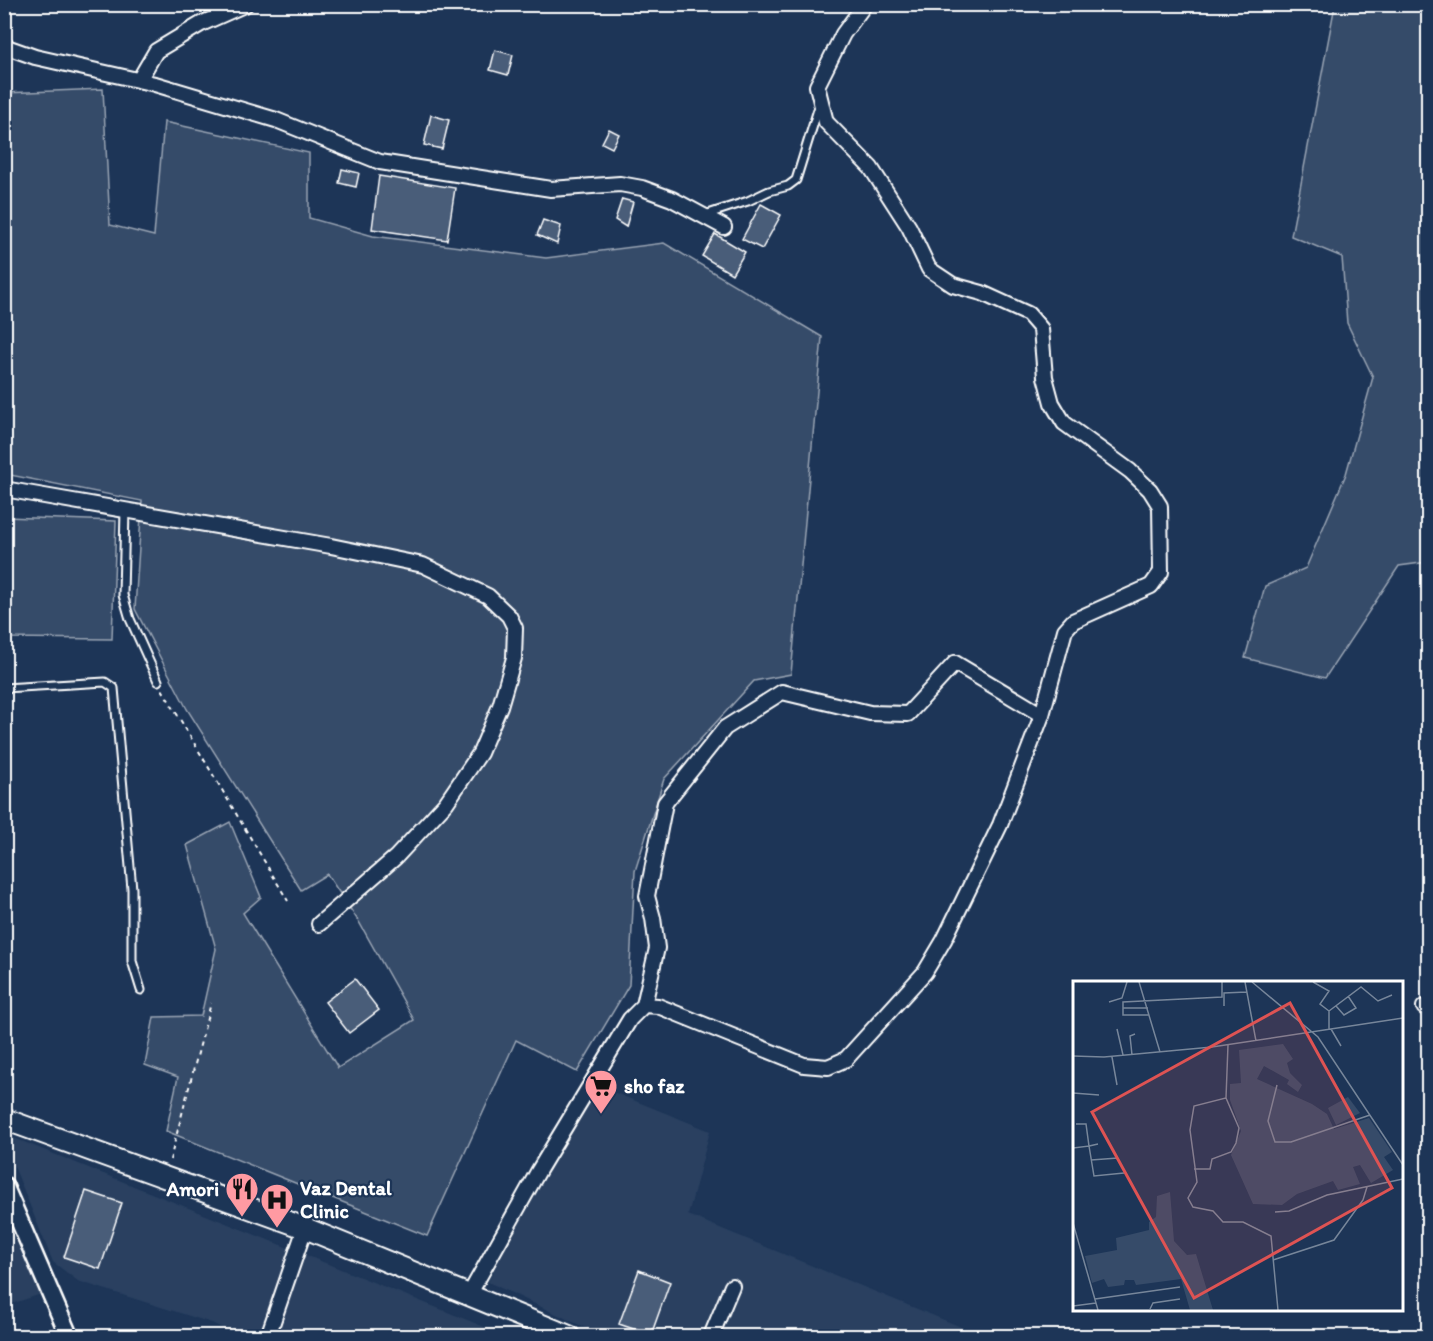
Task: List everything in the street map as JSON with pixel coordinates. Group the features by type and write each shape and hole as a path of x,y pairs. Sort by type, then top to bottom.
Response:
{"main road":[{"path":"4,1119 305,1228 567,1336"}],"street":[{"path":"139,80 156,51 201,24 246,4"},
{"path":"644,1005 658,1006 804,1065 828,1067 846,1059 926,972 944,940 1000,825 1042,715 1065,630 1073,621 1151,586 1161,572 1160,507 1150,490 1130,471 1064,423 1052,403 1046,377 1041,329 1028,314 982,294 953,285 930,269 909,227 871,168 826,122 817,86 825,65 843,34 865,4"},
{"path":"4,46 35,57 139,80 276,120 380,162 551,189 620,184 642,188 703,215 724,227"},
{"path":"4,489 423,565 488,596 508,616 515,628 514,658 500,706 474,761 446,803 396,857 319,924"},
{"path":"469,1295 539,1170 630,1019 644,1005 657,948 647,896 665,803 724,728 783,692 870,713 908,714 955,663 1042,715"},
{"path":"4,1185 69,1336"},
{"path":"268,1336 305,1228"},
{"path":"711,1336 732,1286"}],"lane":[{"path":"703,215 748,201 796,180 820,105"},
{"path":"125,510 123,595 130,619 158,681"},
{"path":"4,688 105,682 114,688 132,889 132,961 141,990"}],"path":[{"path":"158,681 288,901"},
{"path":"165,1178 211,1003"}],"shaded area":[{"path":"1335,5 1428,5 1428,562 1399,566 1325,678 1245,658 1265,586 1306,568 1346,474 1373,377 1347,323 1342,257 1291,236"},
{"path":"103,89 110,225 154,236 164,122 309,153 309,218 373,236 546,258 664,243 822,337 791,674 754,681 664,779 635,871 629,985 577,1072 516,1040 427,1236 166,1131 178,1077 145,1065 154,1017 201,1016 216,949 187,845 230,822 261,897 243,913 338,1068 414,1020 359,922 327,874 301,890 187,709 135,609 142,501 5,474 4,93"},
{"path":"5,517 116,521 112,639 5,638"},
{"path":"588,1082 710,1131 688,1215 983,1336 603,1336 488,1282"},
{"path":"4,1134 507,1336 238,1336 212,1323 78,1281 53,1262 5,1144"},
{"path":"5,1219 41,1294 4,1306"}],"building":[{"path":"495,50 513,55 508,75 490,70"},
{"path":"431,115 449,120 442,149 424,145"},
{"path":"609,129 619,134 612,148 602,143"},
{"path":"342,169 359,173 356,187 339,183"},
{"path":"379,176 455,188 447,240 372,229"},
{"path":"622,199 633,202 626,227 615,220"},
{"path":"761,204 781,215 762,249 742,239"},
{"path":"543,220 561,226 557,244 537,235"},
{"path":"715,234 745,252 732,274 702,256"},
{"path":"355,979 379,1010 349,1033 325,1002"},
{"path":"86,1191 122,1203 100,1269 64,1257"},
{"path":"639,1270 670,1282 651,1335 619,1324"}],"place":[{"name":"sho faz","path":"601,1115"},
{"name":"Amori","path":"242,1218"},
{"name":"Vaz Dental Clinic","path":"277,1229"}]}
